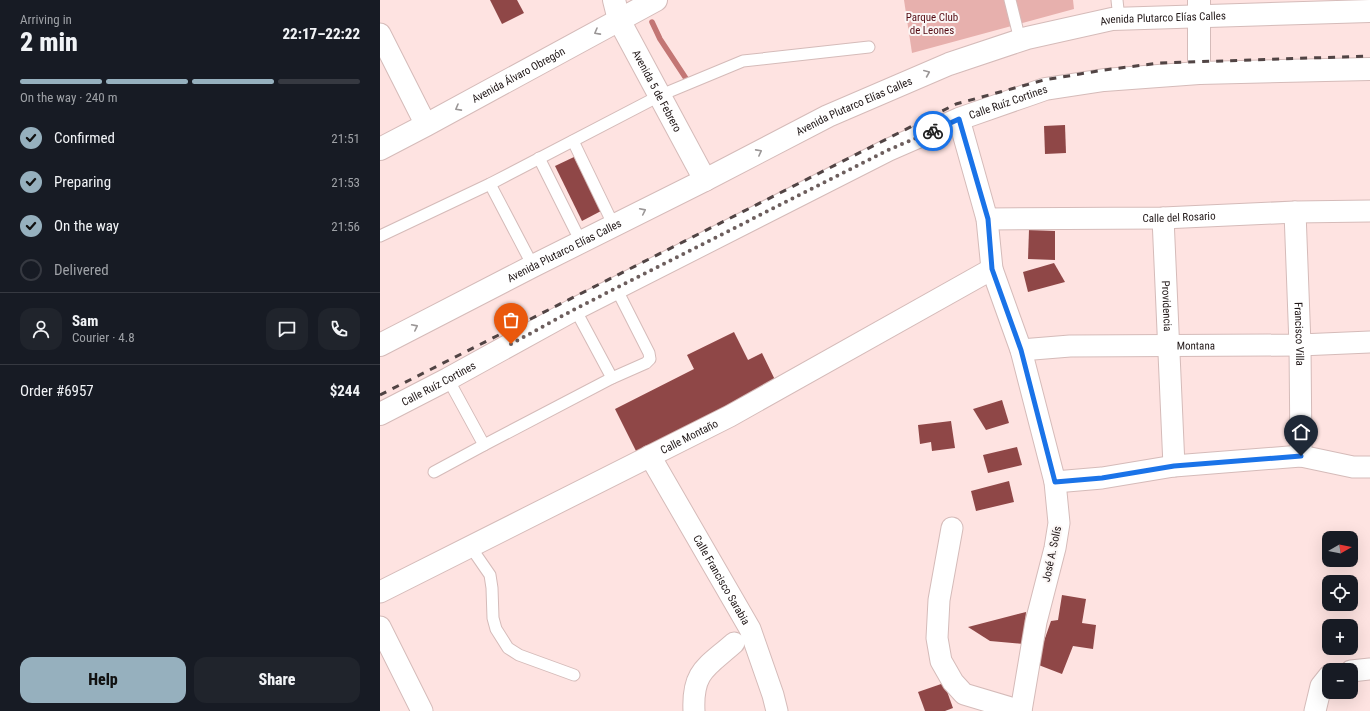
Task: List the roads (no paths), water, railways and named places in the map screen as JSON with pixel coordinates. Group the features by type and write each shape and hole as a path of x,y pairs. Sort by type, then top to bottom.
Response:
{"main road":[{"name":"Avenida Álvaro Obregón","path":"380,148 426,125 616,10 656,0"},
{"name":"Avenida Plutarco Elías Calles","path":"380,345 828,116 949,64 1020,40 1112,19 1118,10 1326,6 1370,11"},
{"path":"1199,8 1199,73"},
{"name":"Avenida 5 de Febrero","path":"616,10 705,180"},
{"name":"Calle Ruíz Cortines","path":"380,414 448,380 575,309 888,150 959,119 1045,89 1104,80 1199,73 1370,69"}],"street":[{"path":"380,34 426,125"},
{"name":"José A. Solís","path":"959,119 988,219 992,269 1021,350 1055,482 1059,522 1058,529 1055,548 1036,622 1021,711"},
{"name":"Calle del Rosario","path":"988,219 1163,218 1370,210"},
{"name":"Francisco Villa","path":"1295,212 1300,345 1301,456"},
{"name":"Providencia","path":"1163,218 1174,466"},
{"name":"Calle Montaño","path":"380,592 730,416 992,269"},
{"name":"Montana","path":"1021,350 1070,346 1300,345 1370,342"},
{"name":"Calle Francisco Sarabia","path":"650,456 750,629 773,695 777,711"},
{"path":"1055,482 1102,478 1174,466 1301,456 1353,467 1370,468"},
{"path":"952,528 939,600 937,638 941,661 953,682 964,694 1021,711"},
{"path":"380,627 422,711"},
{"path":"694,711 693,698 696,681 704,669 734,643"},
{"path":"1358,670 1370,669"},
{"path":"1316,709 1322,685"}],"lane":[{"path":"1010,0 1020,40"},
{"path":"380,236 490,184 661,95 743,61 869,47"},
{"path":"574,140 614,226"},
{"path":"539,158 581,242"},
{"path":"490,184 533,266"},
{"path":"434,472 612,378 646,363 650,359 650,353 616,288"},
{"path":"575,309 612,378"},
{"path":"448,380 484,445"},
{"path":"470,546 490,576 493,618 496,629 508,648 519,655 574,675"}],"waterway":[{"path":"652,22 660,39 687,80"}],"railway":[{"path":"380,395 956,104 1044,80 1160,63 1370,56"}],"park label":[{"name":"Parque Club de Leones","path":"932,23"}]}
